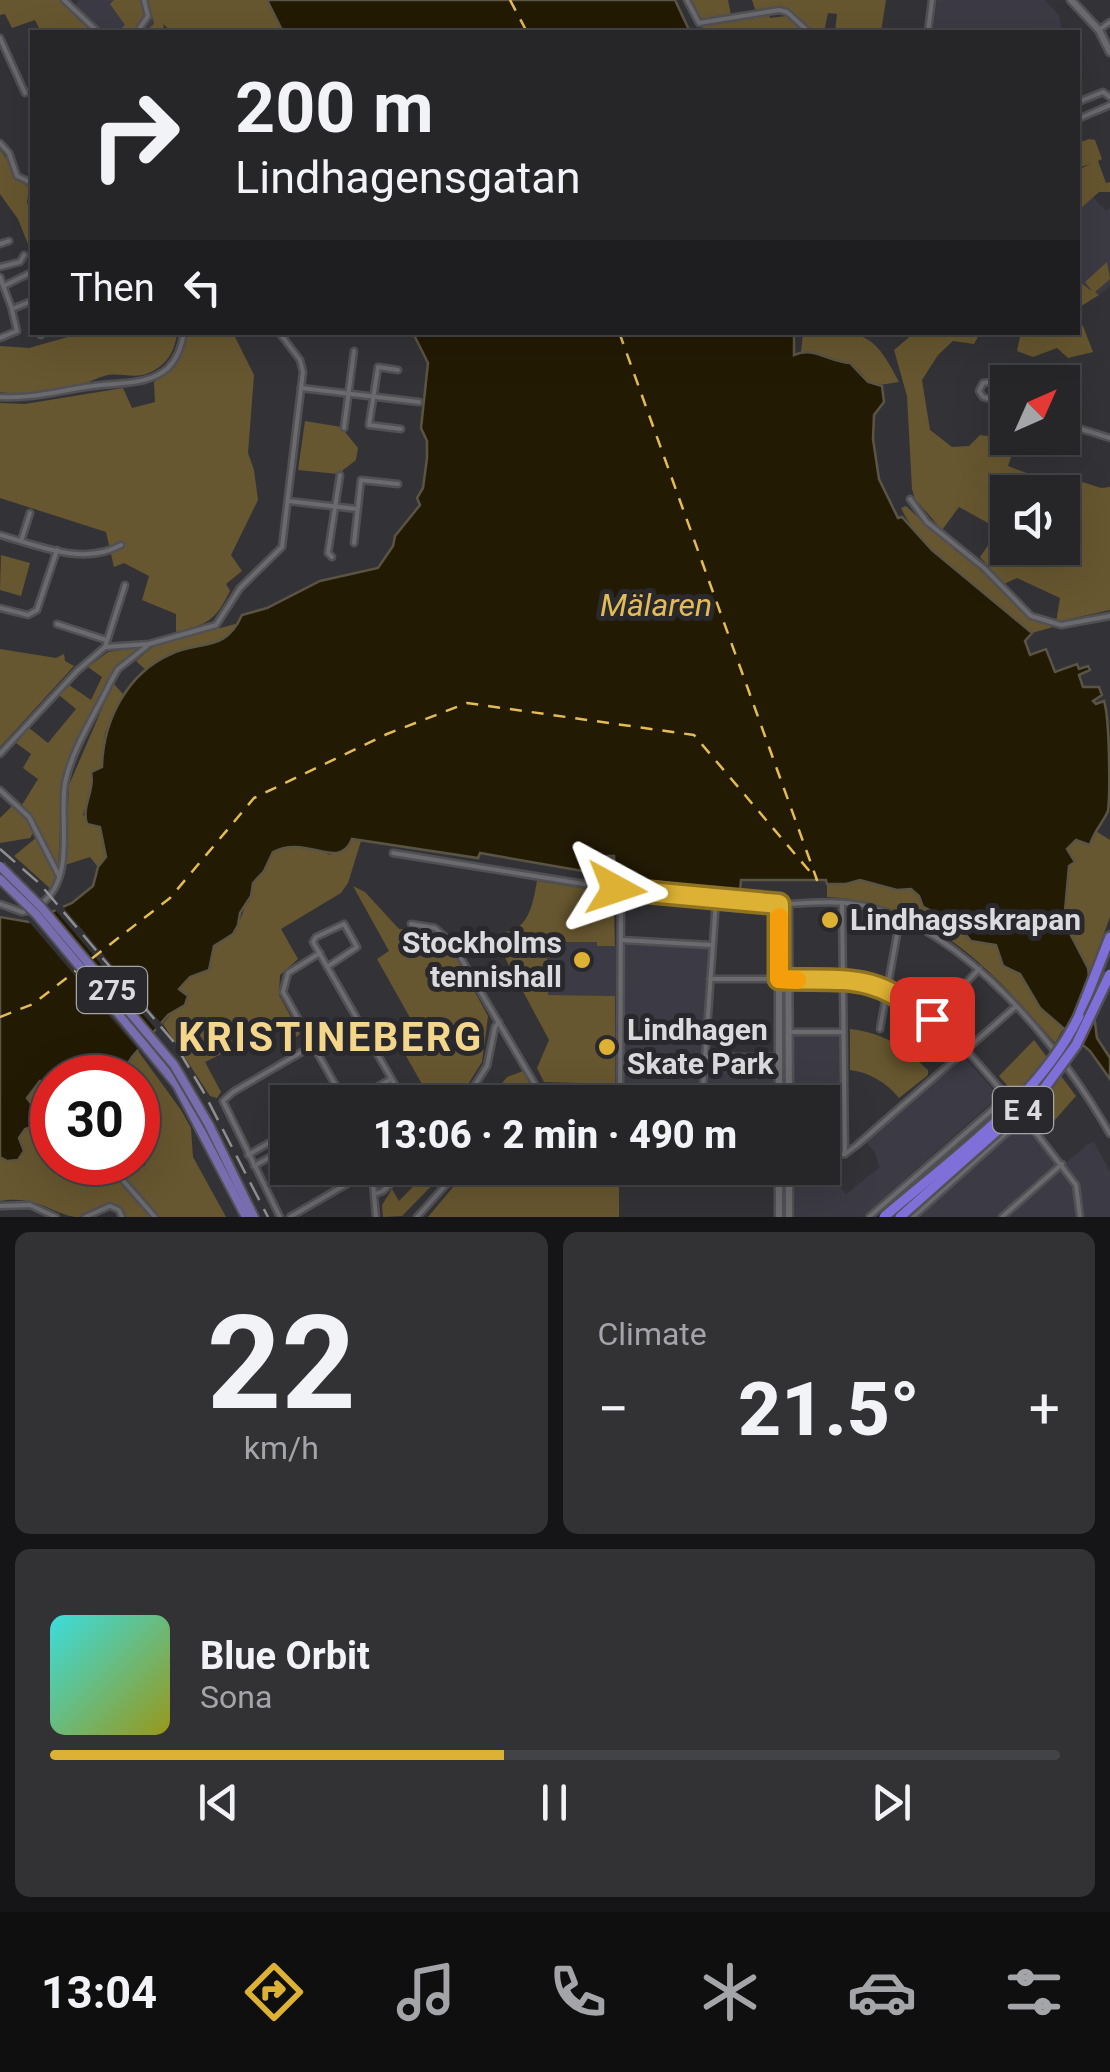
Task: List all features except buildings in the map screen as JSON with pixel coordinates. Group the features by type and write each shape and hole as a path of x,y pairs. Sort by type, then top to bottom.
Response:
{"highway":[{"name":"E 4","path":"884,1217 1018,1100 1042,1074 1075,1024 1110,937"},
{"name":"E 4","path":"900,1217 1043,1090 1076,1045 1110,974"}],"main road":[{"name":"275","path":"0,866 41,907 174,1064 254,1217"},
{"name":"275","path":"0,879 36,914 177,1086 205,1126 246,1217"}],"street":[{"path":"64,0 96,30"},
{"path":"138,30 148,16 144,0"},
{"path":"687,0 699,23 779,10 808,30"},
{"path":"928,30 932,0"},
{"path":"1071,0 1099,30 1110,52"},
{"path":"1099,30 1110,22"},
{"path":"0,38 25,93"},
{"path":"1080,101 1103,92 1110,97"},
{"path":"1080,118 1110,105"},
{"path":"0,142 9,152 17,176 30,183"},
{"path":"0,244 9,241"},
{"path":"0,267 20,262 24,255"},
{"path":"4,286 30,272"},
{"path":"0,277 17,331 0,338"},
{"path":"0,319 30,304"},
{"path":"0,397 38,397 147,379 167,369 178,356 183,335"},
{"path":"57,624 106,643 149,644 216,625 240,588 282,547 302,365 281,335"},
{"path":"344,428 354,351"},
{"path":"398,370 378,367 369,425 401,430"},
{"path":"301,388 419,402"},
{"path":"1080,429 1110,438"},
{"path":"332,557 328,552 340,474"},
{"path":"354,543 361,480 398,484"},
{"path":"910,499 927,522 984,568 1032,616 1061,625 1110,616"},
{"path":"288,502 357,509"},
{"path":"21,541 30,512"},
{"path":"0,535 57,550 100,555 122,545"},
{"path":"0,608 28,615 37,610 57,550"},
{"path":"0,754 106,643 125,585"},
{"path":"0,904 22,912 36,908 52,894 59,876 65,784 72,763 110,681 149,644"},
{"path":"0,790 29,817 59,876"},
{"path":"393,852 621,890 716,900 842,903 867,906 900,918 942,940 979,969 1016,1007 1069,1073 1110,1134"},
{"path":"617,1085 621,890"},
{"path":"703,1085 716,900"},
{"path":"842,903 844,1154"},
{"path":"779,1085 779,979 784,904"},
{"path":"784,904 789,980 789,1085"},
{"path":"880,1029 900,918"},
{"path":"327,966 356,947 344,924 314,939 327,966 395,1085"},
{"path":"411,924 435,928 447,936 535,1085"},
{"path":"621,940 712,946"},
{"path":"320,953 292,969 282,987 337,1085"},
{"path":"912,1041 979,969"},
{"path":"710,979 843,980 887,988 932,1019 965,1050 1024,1117 1076,1184 1080,1217"},
{"path":"840,1154 1016,1007"},
{"path":"475,1085 487,1066 499,1022"},
{"path":"788,1032 842,1032"},
{"path":"280,1217 222,1104 224,1098 312,1046"},
{"path":"705,1057 780,1057"},
{"path":"380,1085 391,1079"},
{"path":"869,1217 1007,1097"},
{"path":"913,1217 1024,1117"},
{"path":"1104,1123 1110,1119"},
{"path":"248,1155 270,1142"},
{"path":"254,1166 270,1157"},
{"path":"1002,1217 1062,1164"},
{"path":"127,1185 155,1217"},
{"path":"290,1217 344,1185"},
{"path":"374,1185 376,1217"},
{"path":"375,1194 389,1185"},
{"path":"417,1217 446,1185"},
{"path":"780,1185 780,1217"},
{"path":"789,1185 789,1217"},
{"path":"0,1206 30,1204 56,1217"},
{"path":"86,1217 110,1206 122,1217"}],"shaded area":[{"path":"0,0 60,0 92,30 40,30 35,20 12,28 5,14 0,15"},
{"path":"79,0 148,0 156,30 101,30 75,5"},
{"path":"114,0 140,0 145,16 134,30 119,30 125,25 110,4"},
{"path":"148,0 267,0 282,30 170,30 163,24 164,30 148,29 154,24"},
{"path":"689,0 728,0 731,15 700,21"},
{"path":"752,0 886,0 881,30 835,30 837,14 828,13 824,30 703,30 702,26 769,15 786,16 800,25 786,9 755,9"},
{"path":"937,0 1045,0 1059,15 1062,30 933,30"},
{"path":"1095,140 1110,192 1099,192 1080,209 1080,169 1090,164 1080,167 1080,142"},
{"path":"0,150 29,187 30,249 18,219 0,194"},
{"path":"1093,197 1106,211 1110,208 1110,286 1099,295 1080,282 1080,209"},
{"path":"1107,262 1110,279 1095,292 1099,295 1080,307 1080,282 1092,291 1085,282"},
{"path":"1080,324 1093,352 1068,358 1057,348 1033,357 1017,351 1020,337 1010,335 1080,335"},
{"path":"75,335 177,335 167,360 147,374 108,375 43,393 0,392 0,346 29,348"},
{"path":"187,335 234,335 254,375 248,453 258,500 231,555 242,571 226,584 230,591 225,601 209,620 176,632 176,614 142,600 149,576 124,563 114,567 106,532 0,498 0,403 25,404 123,388 132,408 155,402 154,382 175,367"},
{"path":"803,335 863,337 880,351 899,382 874,384 850,365 801,352"},
{"path":"912,335 979,335 974,344 953,341 938,355 922,380 930,430 952,447 969,446 980,435 990,436 990,455 1012,455 1008,466 1032,475 990,475 990,565 1080,565 1080,481 1110,487 1110,610 1056,622 1060,598 1017,578 1004,584 980,557 989,544 988,523 959,507 942,530 915,499 907,396 894,350"},
{"path":"305,421 341,427 358,448 356,460 338,474 298,470"},
{"path":"906,506 975,563 1022,612 1053,627 1032,633 960,575 912,527 901,508"},
{"path":"1,555 30,563 21,596 0,590"},
{"path":"239,623 221,641 169,654 146,670 136,661 154,646"},
{"path":"135,648 113,671 69,762 62,784 58,869 22,805 38,779 23,768 31,754 16,743 29,728 48,743 76,709 59,695 69,685 91,700 102,677 88,667 108,652"},
{"path":"0,649 56,658 64,654 65,661 74,666 0,747"},
{"path":"113,683 123,694 105,733 102,767 91,772 93,783 83,815 100,826 106,857 98,867 90,857 65,865 69,785"},
{"path":"13,805 26,818 33,833 30,838 0,843 0,818"},
{"path":"1094,830 1110,840 1110,917 1088,976 1086,962 1066,927 1064,908 1067,849 1076,840 1090,845"},
{"path":"37,837 57,876 52,890 14,856"},
{"path":"352,839 361,841 341,893 281,929 298,959 280,975 279,995 300,1034 296,1037 289,1027 278,1026 205,1062 221,1092 217,1098 210,1096 163,1024 176,1007 185,1004 179,989 212,950 233,933 255,880 273,852 302,846 330,855"},
{"path":"601,856 615,856 614,913 600,914"},
{"path":"860,880 897,890 911,889 923,907 936,913 941,921 961,929 971,941 996,945 1001,964 1020,973 1040,1008 1065,1026 1055,1043 982,965 929,926 865,902 827,897 827,884"},
{"path":"537,881 600,891 600,913 614,913 615,946 561,942 558,946 547,946 548,995 615,996 615,1084 544,1082 537,1068 549,1040 495,939 500,932 517,928 523,922"},
{"path":"353,886 365,892 399,929 431,931 448,943 488,1016 482,1062 468,1085 423,1085 394,1035 413,1023 377,959 389,951"},
{"path":"621,940 712,945 704,1057 777,1058 776,1085 616,1085 615,996 548,995 547,946 597,942 615,946"},
{"path":"850,1029 892,1042 928,1070 928,1075 899,1098 877,1079 850,1070"},
{"path":"792,1033 842,1033 844,1153 840,1156 840,1085 793,1085"},
{"path":"1034,1040 1076,1096 1046,1130 999,1076"},
{"path":"960,1053 999,1096 862,1217 795,1217 795,1185 838,1185 846,1194 880,1167 874,1151 862,1138"},
{"path":"523,1071 530,1085 501,1085 507,1077"},
{"path":"160,1081 191,1128 193,1157 226,1217 125,1217 118,1206 109,1203 79,1217 36,1203 0,1201 0,1157 7,1161 23,1146 19,1138 30,1125 30,1185 160,1185"},
{"path":"1026,1120 1066,1163 1094,1142 1110,1172 1110,1217 916,1217"},
{"path":"415,1185 432,1185 402,1216 383,1217 382,1205 392,1189 399,1201"},
{"path":"455,1185 619,1185 619,1217 428,1217"}],"water":[{"path":"267,0 675,0 689,30 282,30"},
{"name":"Mälaren","path":"414,335 794,335 794,355 815,353 850,363 868,382 882,386 884,402 874,415 873,439 879,479 898,518 902,517 932,550 1032,633 1025,641 1030,655 1046,649 1055,672 1077,664 1079,669 1088,666 1090,670 1079,675 1083,687 1099,687 1102,695 1093,701 1104,701 1108,811 1090,845 1076,840 1067,849 1075,862 1069,866 1064,922 1088,968 1097,1038 1110,1058 1110,1079 1090,1051 1040,1008 1020,974 1003,966 996,945 971,941 961,929 944,924 936,913 923,907 911,889 897,890 860,880 827,884 826,880 741,880 740,892 615,876 614,856 601,856 600,874 480,853 478,858 352,839 339,852 298,847 273,852 253,883 233,934 214,946 209,970 190,977 179,989 188,996 185,1005 168,1015 134,1055 30,1055 30,1128 19,1138 24,1151 18,1160 0,1157 0,917 29,922 72,903 93,886 98,867 106,857 100,827 87,824 91,772 102,767 107,733 120,700 155,662 220,640 242,615 267,608 320,581 378,568 395,536 420,505 417,498 423,488 427,458 427,441 421,428 428,363"}],"pier":[{"path":"59,902 166,1029 160,1034 52,906"},
{"path":"48,908 158,1037 142,1054 25,917"}],"ferry route":[{"path":"510,0 526,30"},
{"path":"0,1017 33,1004 170,898 254,798 387,734 467,703 694,735 817,880 620,335"}],"railway":[{"path":"0,849 39,883 173,1041 268,1217"}],"slow traffic":[{"path":"779,917 779,979 797,980"}],"place":[{"name":"Lindhagsskrapan","path":"830,920"},
{"name":"Stockholms tennishall","path":"582,960"},
{"name":"Lindhagen Skate Park","path":"607,1047"}],"district":[{"name":"KRISTINEBERG","path":"331,1037"}],"route":[{"path":"616,889 779,904 779,979 849,979 874,984 887,988 932,1019"}]}
